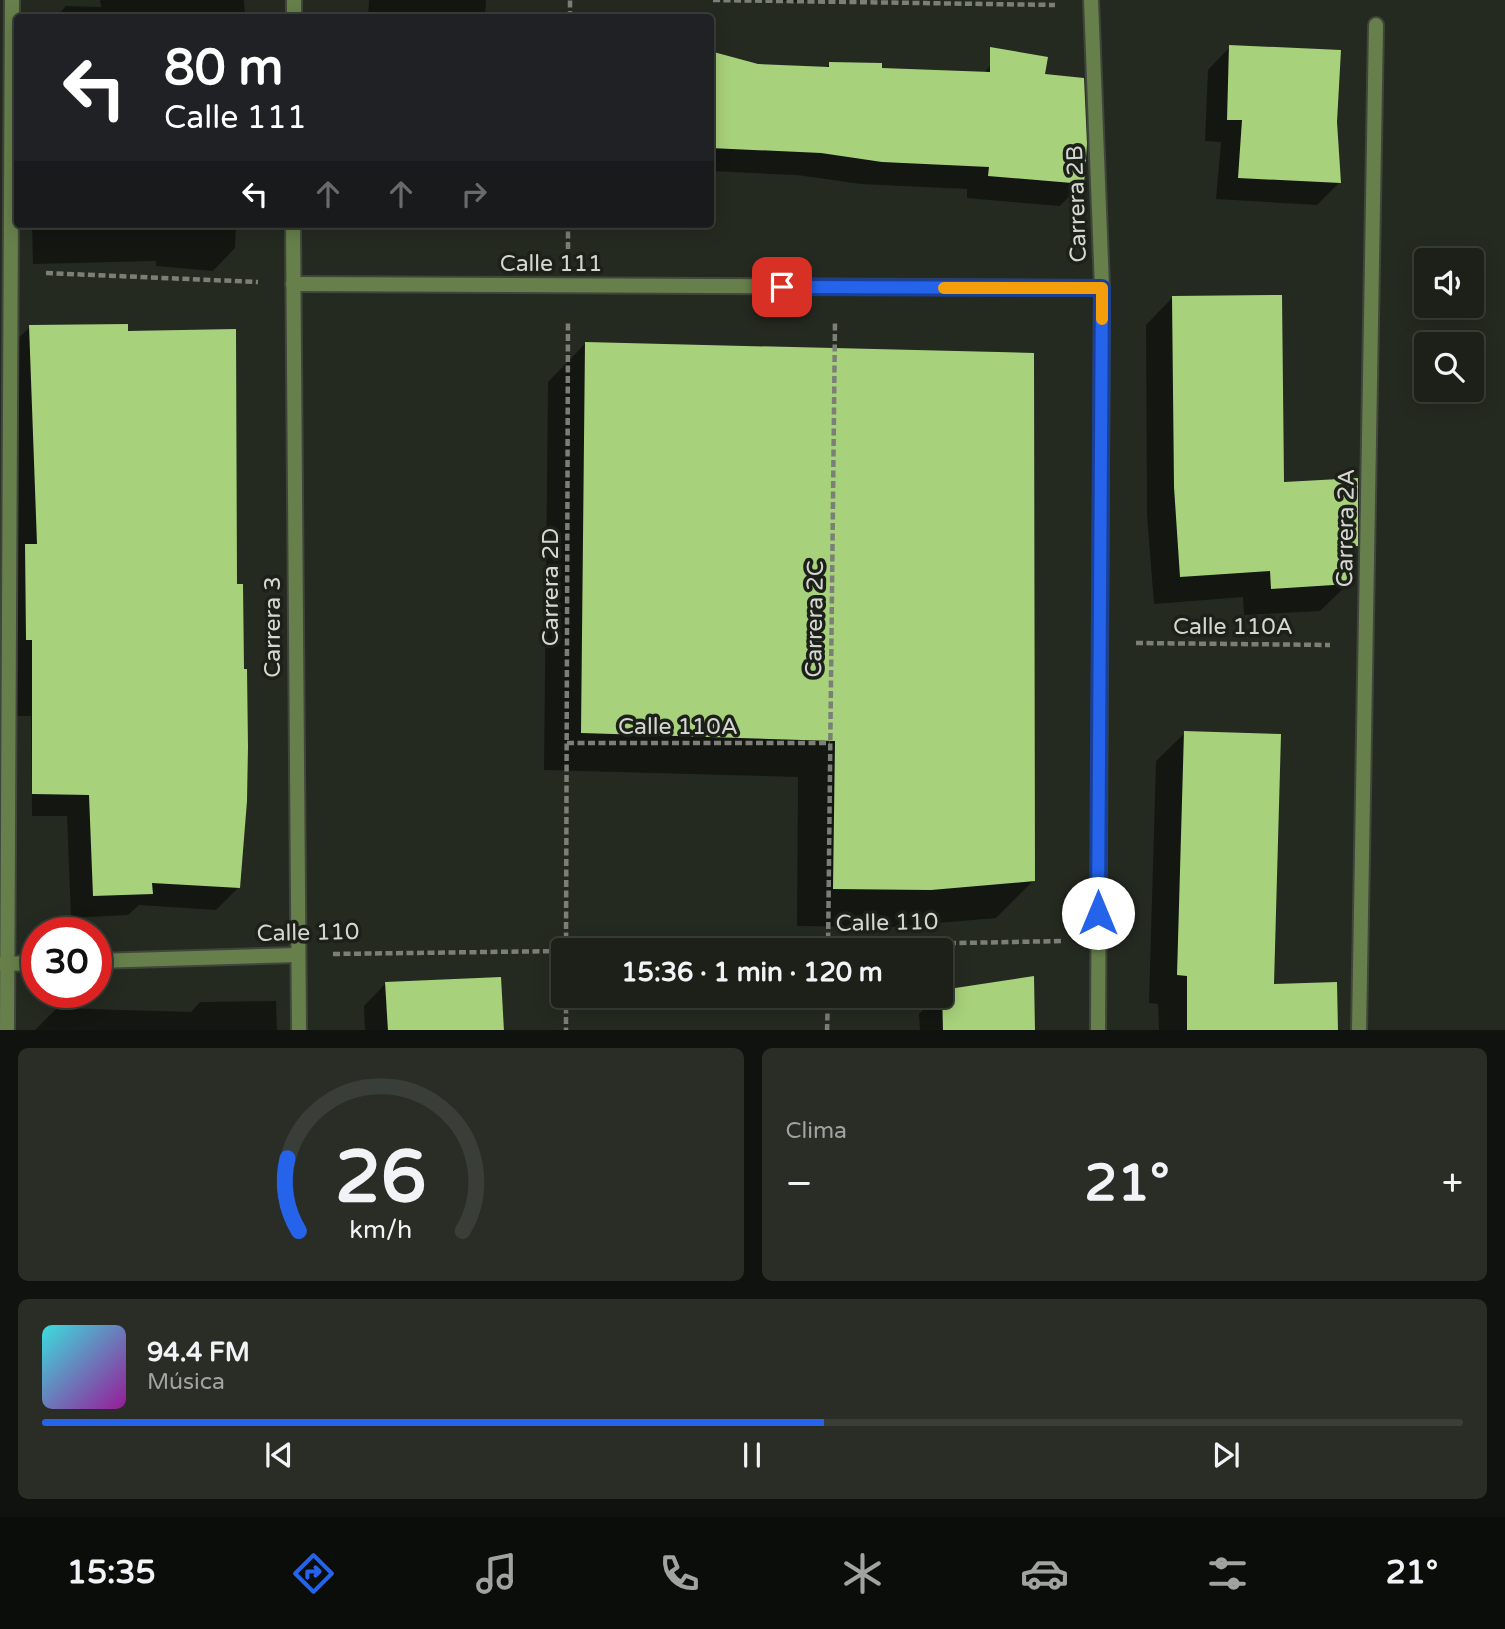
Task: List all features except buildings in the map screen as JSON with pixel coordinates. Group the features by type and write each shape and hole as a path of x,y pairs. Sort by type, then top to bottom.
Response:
{"street":[{"path":"7,1030 4,963 12,0"},
{"name":"Carrera 2B","path":"1091,3 1102,288 1098,1030"},
{"name":"Carrera 2A","path":"1360,1030 1376,25"},
{"name":"Carrera 3","path":"293,228 299,1030"},
{"name":"Calle 111","path":"293,284 1102,288"},
{"name":"Calle 110","path":"112,961 297,955"}],"path":[{"path":"713,0 1091,3"},
{"name":"Carrera 2D","path":"565,938 568,228"},
{"path":"11,272 293,284"},
{"name":"Carrera 2C","path":"828,938 835,287"},
{"name":"Calle 110A","path":"1100,643 1366,645"},
{"name":"Calle 110A","path":"567,743 830,743"},
{"name":"Calle 110","path":"953,944 1098,940"},
{"name":"Calle 110","path":"297,955 551,951"},
{"path":"566,1008 566,1030"},
{"path":"827,1030 828,1008"}],"slow traffic":[{"path":"944,288 1102,288 1102,319"}],"route":[{"path":"782,287 1102,288 1098,913"}]}
